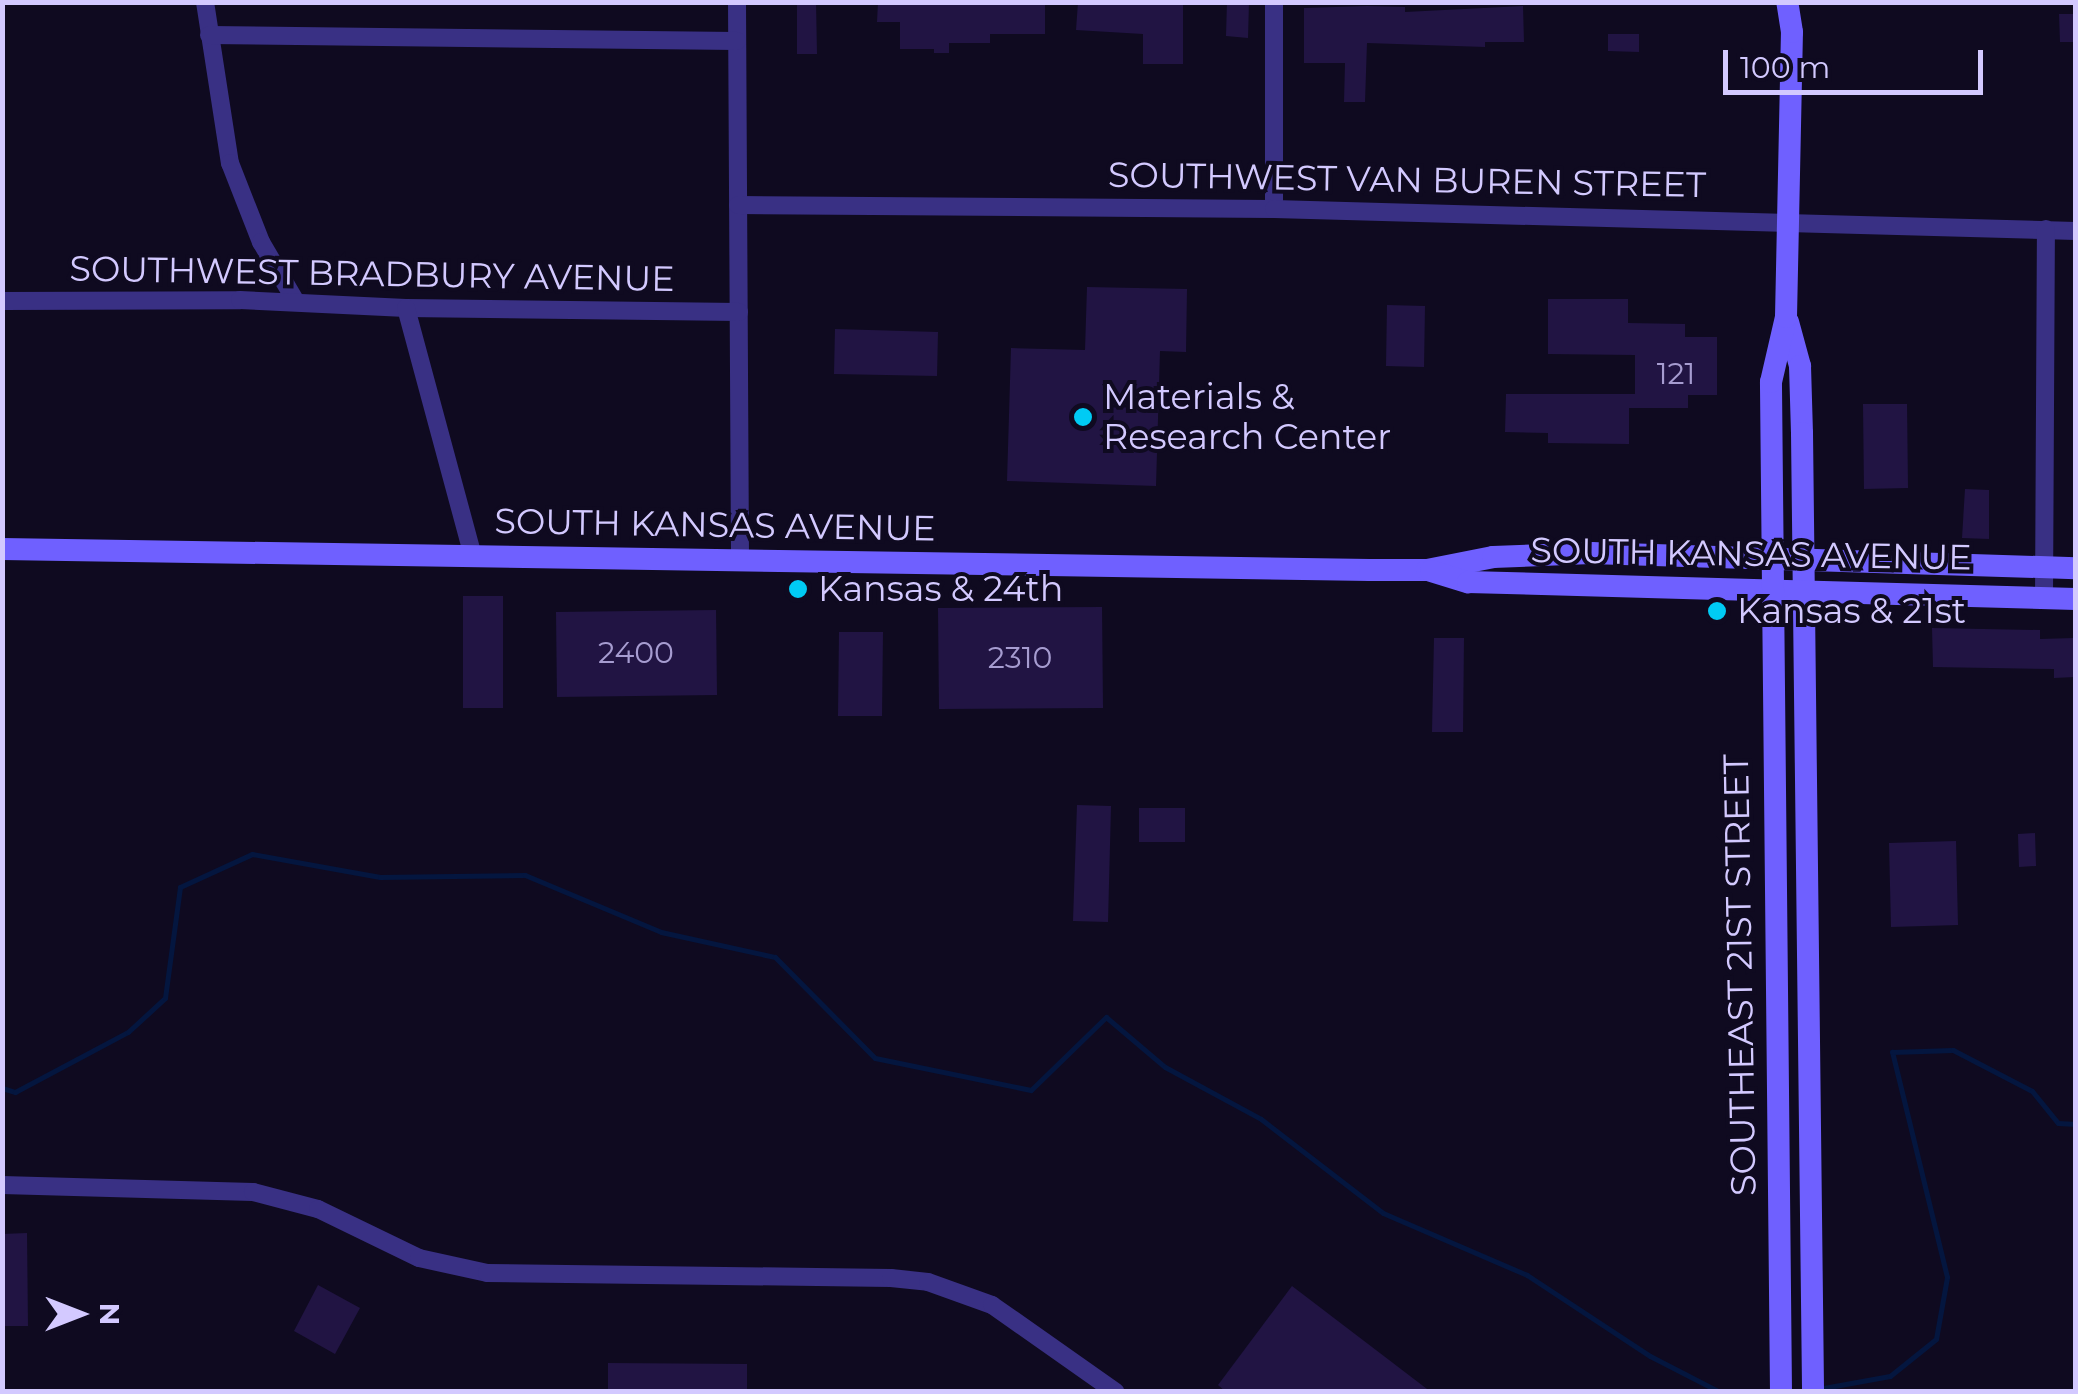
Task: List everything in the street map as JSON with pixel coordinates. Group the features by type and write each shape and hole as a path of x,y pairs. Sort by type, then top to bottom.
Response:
{"main road":[{"path":"1786,316 1792,32 1787,2"},
{"path":"1792,32 1800,2"},
{"name":"SOUTHEAST 21ST STREET","path":"1782,1392 1771,382 1786,316"},
{"name":"SOUTHEAST 21ST STREET","path":"1786,316 1800,366 1813,1392"},
{"name":"SOUTH KANSAS AVENUE","path":"2,549 1427,570 1493,557 1803,557 2076,568"},
{"name":"SOUTH KANSAS AVENUE","path":"1427,570 1468,582 2076,599"}],"street":[{"path":"205,2 230,164 261,242 296,302"},
{"path":"737,2 740,561"},
{"path":"1274,2 1274,209"},
{"path":"209,35 737,40"},
{"name":"SOUTHWEST VAN BUREN STREET","path":"738,205 1274,209 1788,220 2076,231"},
{"path":"2044,598 2046,229"},
{"name":"SOUTHWEST BRADBURY AVENUE","path":"2,301 296,302 406,308 740,312"},
{"path":"406,308 472,556"},
{"path":"2,1185 253,1192 328,1212 419,1258 487,1273 891,1278 928,1282 992,1305 1116,1392"}],"building":[{"path":"797,2 816,2 817,54 797,54"},
{"path":"878,2 1045,2 1045,34 990,34 990,43 949,43 949,53 900,49 900,22 877,22"},
{"path":"1078,2 1183,2 1183,64 1143,64 1143,34 1076,30"},
{"path":"1227,2 1249,2 1248,38 1226,36"},
{"path":"1523,6 1524,42 1485,42 1485,47 1367,43 1365,102 1344,102 1345,63 1304,63 1304,8 1405,7 1405,12"},
{"path":"2059,14 2076,14 2076,42 2060,42"},
{"path":"1608,34 1639,34 1639,52 1608,51"},
{"name":"Materials & Research Center","path":"1087,287 1187,289 1186,352 1160,351 1156,486 1007,481 1011,348 1085,350"},
{"path":"1548,299 1628,299 1628,323 1685,324 1685,337 1717,337 1717,395 1688,395 1688,408 1629,408 1629,444 1548,443 1548,433 1505,432 1506,394 1635,394 1635,355 1548,354"},
{"path":"1387,305 1425,306 1424,367 1386,366"},
{"path":"835,329 938,332 937,376 834,374"},
{"path":"1863,404 1907,404 1908,488 1864,489"},
{"path":"1965,489 1989,490 1989,539 1962,538"},
{"path":"463,596 503,596 503,708 463,708"},
{"path":"1102,607 1103,708 939,709 938,608"},
{"path":"716,610 717,695 557,697 556,612"},
{"path":"1932,628 2040,630 2040,639 2074,638 2075,677 2054,678 2054,669 1933,667"},
{"path":"839,632 883,632 882,716 838,716"},
{"path":"1434,638 1464,638 1463,732 1432,732"},
{"path":"1077,805 1111,806 1108,922 1073,921"},
{"path":"1139,808 1185,808 1185,842 1139,842"},
{"path":"2035,833 2036,866 2019,867 2018,834"},
{"path":"1956,841 1958,925 1891,927 1889,843"},
{"path":"27,1233 28,1326 2,1326 2,1234"},
{"path":"318,1285 360,1308 335,1354 294,1331"},
{"path":"1292,1286 1431,1392 1226,1392 1218,1385"},
{"path":"608,1363 747,1364 747,1392 608,1392"}],"waterway":[{"path":"2,1088 15,1092 128,1032 165,998 180,887 252,854 380,877 525,875 661,932 775,957 875,1058 1031,1090 1106,1017 1165,1067 1261,1119 1383,1213 1527,1275 1650,1356 1720,1392"},
{"path":"1818,1389 1890,1376 1936,1339 1947,1277 1892,1052 1953,1050 2032,1091 2058,1123 2076,1124"}],"place":[{"name":"Materials & Research Center","path":"1083,417"},
{"name":"Kansas & 24th","path":"798,589"},
{"name":"Kansas & 21st","path":"1717,611"}]}
